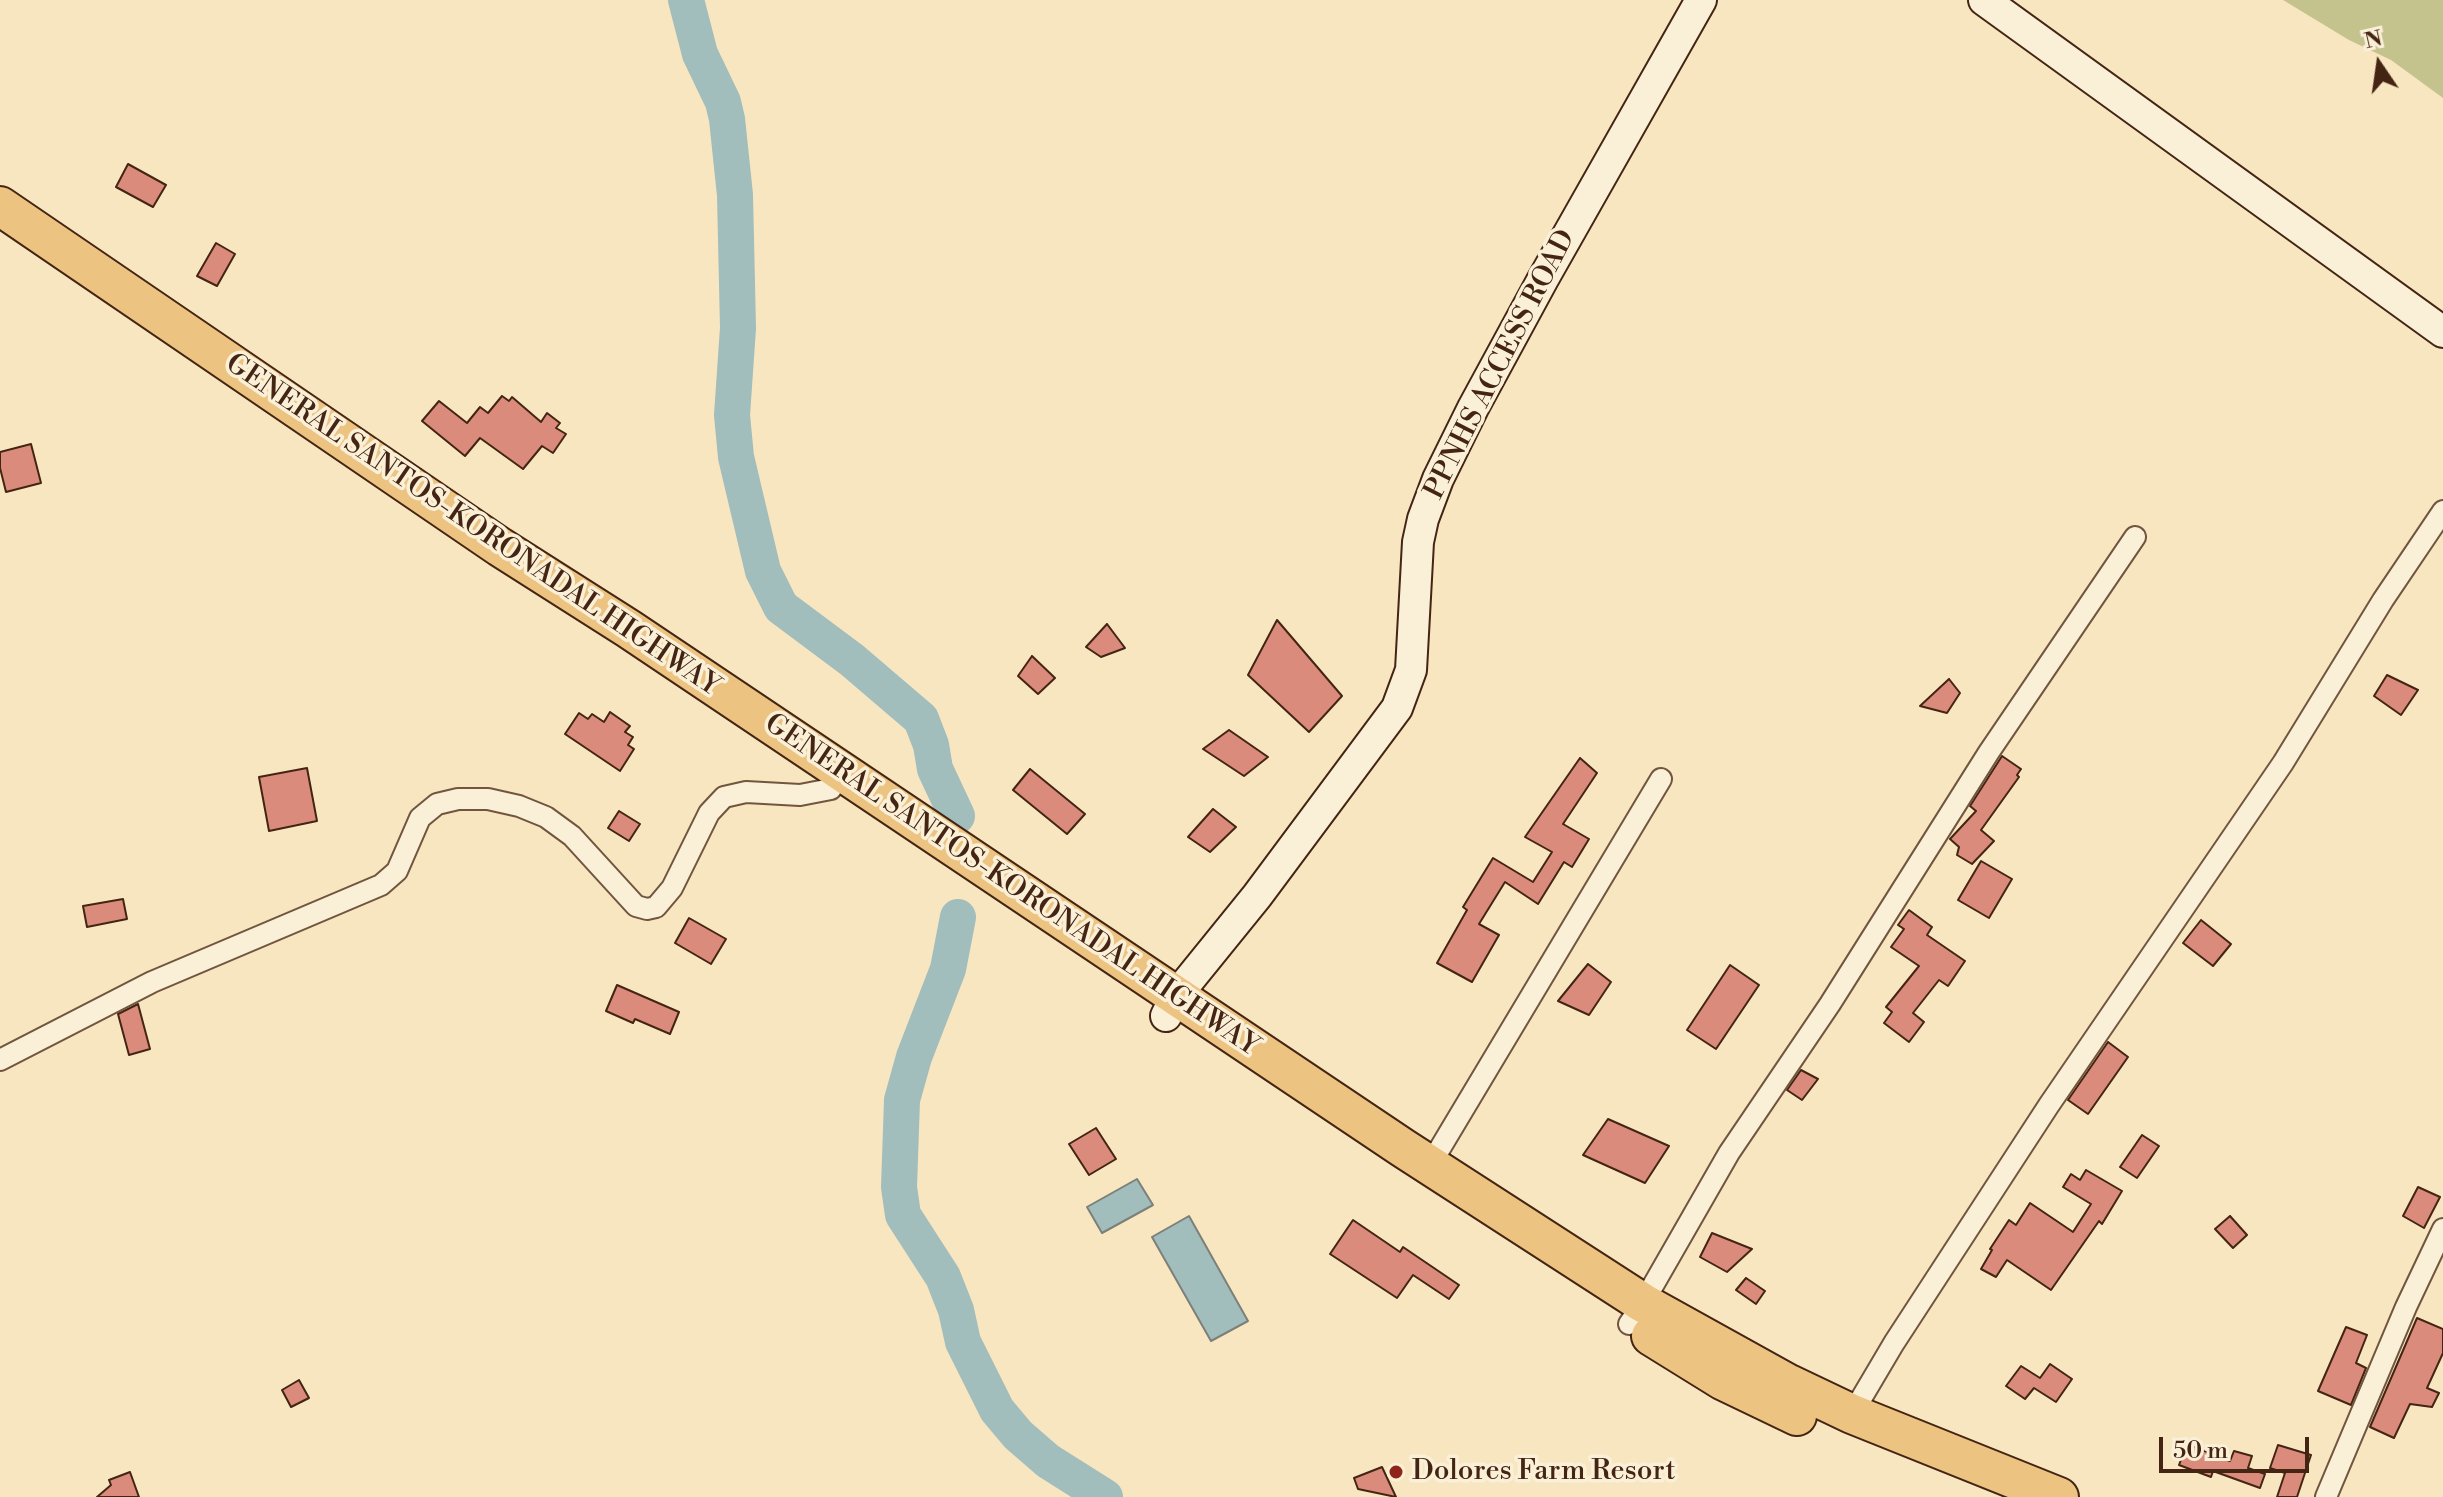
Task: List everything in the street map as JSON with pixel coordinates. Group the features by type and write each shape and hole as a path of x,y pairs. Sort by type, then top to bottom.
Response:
{"highway":[{"name":"GENERAL SANTOS-KORONADAL HIGHWAY","path":"0,206 487,538 629,629 1171,1006 1430,1165 1636,1314 1660,1341 1722,1380 1844,1438 1979,1483 2059,1497"},
{"name":"GENERAL SANTOS-KORONADAL HIGHWAY","path":"0,231 831,789 1171,1006 1636,1314 1852,1414 1979,1483"}],"street":[{"name":"PPNHS ACCESS ROAD","path":"1171,1006 1397,708 1411,670 1418,542 1438,479 1530,303 1701,0"},
{"path":"1984,0 2443,332"},
{"path":"1852,1414 1894,1343 2049,1105 2275,775 2383,600 2443,511"},
{"path":"1636,1314 1729,1153 1830,1004 1989,752 2135,537"},
{"path":"1430,1165 1661,779"},
{"path":"0,1060 152,982 381,885 397,871 420,818 437,804 458,799 488,799 519,806 546,817 572,836 636,906 647,909 656,907 672,888 709,813 724,797 746,792 800,795 831,789"},
{"path":"2326,1497 2406,1307 2443,1229"}],"shaded area":[{"path":"2283,0 2443,0 2443,98 2391,60 2349,40"}],"water":[{"path":"1137,1179 1153,1205 1102,1233 1087,1207"},
{"path":"1189,1216 1248,1321 1211,1341 1152,1237"}],"building":[{"path":"128,164 166,185 153,207 116,187"},
{"path":"216,243 235,254 217,286 197,276"},
{"path":"502,396 509,401 512,397 541,422 547,413 560,423 556,428 566,434 553,453 542,446 523,469 480,438 465,456 422,421 439,401 467,423 480,407 488,413"},
{"path":"31,444 41,483 6,492 0,452"},
{"path":"1277,620 1342,696 1309,732 1248,675"},
{"path":"1107,624 1125,648 1101,657 1086,647"},
{"path":"1032,656 1055,678 1038,694 1018,676"},
{"path":"2387,675 2418,690 2401,715 2374,696"},
{"path":"1949,679 1960,693 1947,713 1920,706"},
{"path":"610,712 630,726 625,732 633,737 628,745 634,749 620,771 565,734 579,713 588,719 592,714 604,722"},
{"path":"1229,730 1268,757 1244,776 1203,749"},
{"path":"2002,756 2021,769 2017,775 2019,777 1981,830 1994,841 1972,864 1957,855 1959,847 1950,839 1976,811 1970,806"},
{"path":"1580,758 1597,773 1563,824 1589,839 1572,867 1564,862 1538,904 1505,882 1479,924 1499,935 1472,982 1437,963 1467,910 1463,907 1493,858 1533,882 1552,852 1525,837"},
{"path":"307,768 317,821 269,831 259,777"},
{"path":"1030,769 1085,814 1067,834 1013,790"},
{"path":"1213,809 1236,827 1210,852 1188,837"},
{"path":"619,811 640,824 629,841 608,828"},
{"path":"1981,861 2012,879 1989,918 1958,900"},
{"path":"123,899 127,919 87,927 83,906"},
{"path":"1909,910 1932,927 1927,935 1965,961 1948,986 1939,980 1913,1013 1924,1022 1909,1042 1884,1023 1892,1012 1886,1007 1919,966 1891,947 1904,929 1898,925"},
{"path":"689,918 726,939 711,964 675,943"},
{"path":"2201,920 2231,944 2213,966 2183,943"},
{"path":"1588,964 1611,982 1589,1015 1558,1001"},
{"path":"1730,965 1759,985 1716,1049 1687,1030"},
{"path":"617,985 679,1012 670,1034 606,1011"},
{"path":"138,1004 150,1049 129,1055 118,1014"},
{"path":"2108,1042 2128,1057 2088,1114 2068,1100"},
{"path":"1801,1070 1818,1079 1802,1100 1787,1090"},
{"path":"1608,1119 1669,1146 1645,1183 1583,1155"},
{"path":"1096,1128 1116,1159 1089,1175 1069,1144"},
{"path":"2142,1135 2159,1146 2137,1178 2120,1167"},
{"path":"2086,1170 2122,1191 2102,1224 2099,1221 2051,1290 2007,1260 1996,1277 1981,1269 2009,1220 2016,1225 2030,1203 2073,1232 2091,1204 2063,1187 2071,1174 2080,1180"},
{"path":"2418,1187 2440,1197 2424,1228 2403,1216"},
{"path":"2230,1216 2247,1235 2233,1248 2215,1229"},
{"path":"1353,1220 1400,1252 1403,1247 1459,1285 1449,1299 1413,1275 1397,1298 1330,1254"},
{"path":"1712,1233 1752,1249 1727,1272 1700,1257"},
{"path":"1746,1278 1765,1291 1756,1304 1736,1290"},
{"path":"2417,1318 2443,1329 2443,1353 2427,1388 2439,1393 2432,1407 2410,1404 2394,1438 2370,1427"},
{"path":"2346,1327 2367,1335 2356,1363 2366,1368 2351,1405 2318,1391"},
{"path":"2050,1364 2072,1379 2056,1402 2034,1388 2025,1399 2006,1386 2021,1366 2040,1378"},
{"path":"299,1380 309,1398 291,1407 282,1390"},
{"path":"2187,1444 2230,1461 2234,1451 2252,1456 2248,1468 2265,1474 2260,1488 2213,1471 2211,1477 2179,1465"},
{"path":"2278,1445 2311,1455 2297,1497 2277,1497 2285,1473 2270,1468"},
{"path":"1382,1467 1396,1497 1358,1489 1354,1478"},
{"path":"130,1472 139,1497 97,1497 111,1485 109,1480"}],"waterway":[{"path":"686,0 700,54 723,102 727,119 735,195 738,328 732,415 736,457 763,571 781,607 852,660 921,719 931,745 935,769 957,816"},
{"path":"958,917 948,969 914,1057 902,1100 899,1187 903,1215 943,1277 956,1310 963,1342 997,1410 1018,1435 1048,1461 1105,1497"}],"place":[{"name":"Dolores Farm Resort","path":"1396,1472"}]}
